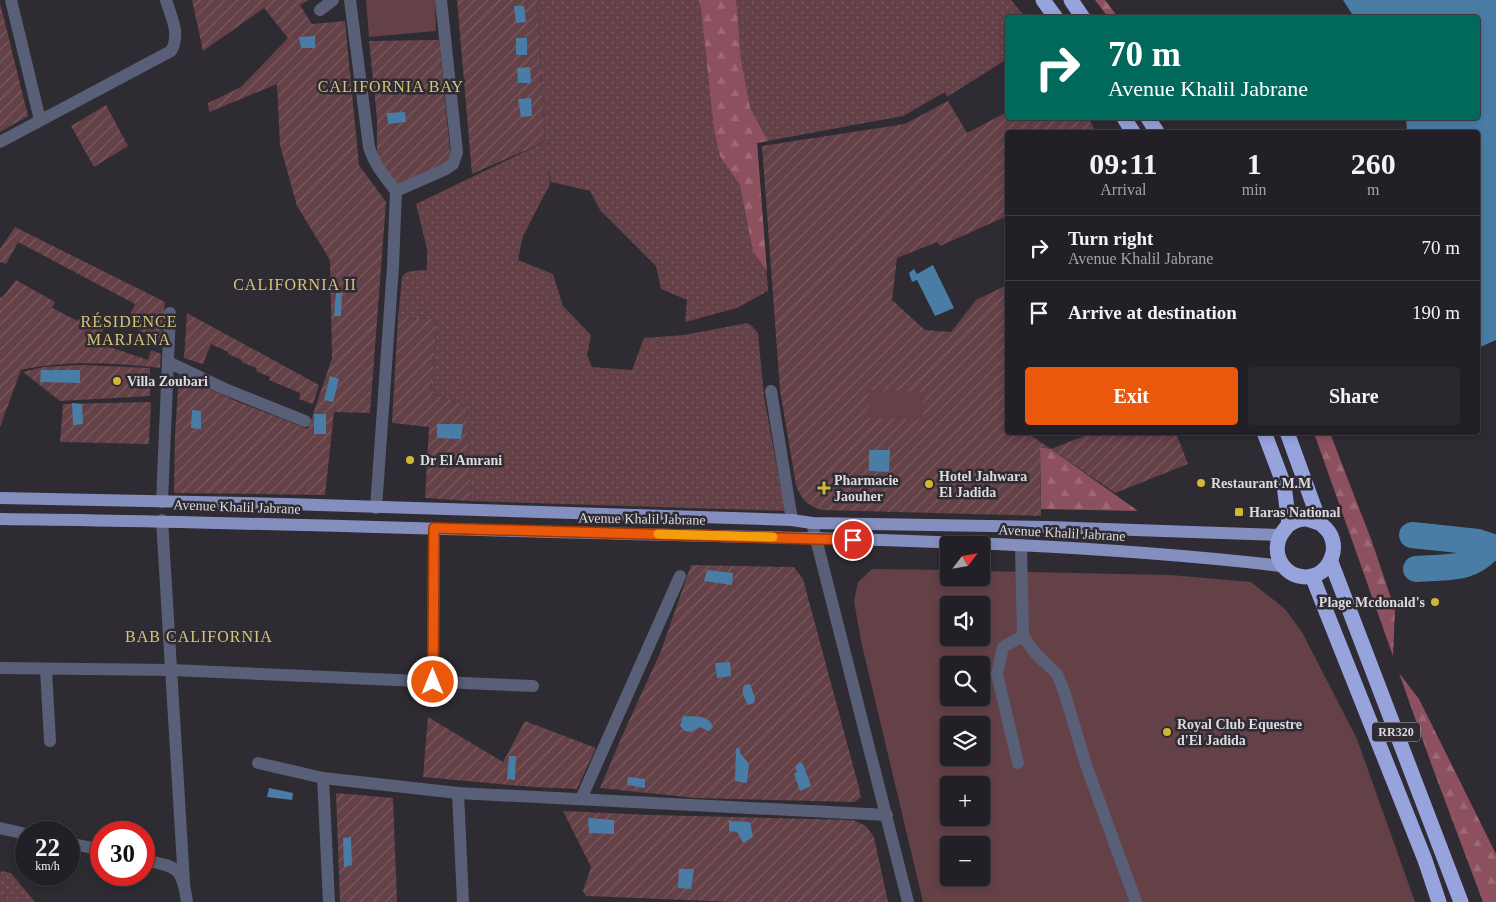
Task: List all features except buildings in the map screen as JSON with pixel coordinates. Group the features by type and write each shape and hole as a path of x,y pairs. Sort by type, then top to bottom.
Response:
{"highway":[{"path":"1043,0 1054,15"},
{"path":"1071,0 1081,15"},
{"path":"1265,435 1284,485 1289,524"},
{"name":"RR320","path":"1288,435 1320,523 1330,534 1334,550 1331,562 1444,853 1461,902"},
{"path":"1320,523 1304,519 1289,524 1279,535 1276,551 1282,566 1296,576 1312,576 1323,571 1331,562"},
{"name":"RR320","path":"1312,576 1439,902"},
{"path":"1424,860 1444,853"}],"main road":[{"name":"Avenue Khalil Jabrane","path":"0,498 1279,535"},
{"name":"Avenue Khalil Jabrane","path":"0,519 162,520 1021,545 1208,557 1282,566"}],"street":[{"path":"11,0 40,120"},
{"path":"0,142 171,51 176,39 176,30 166,0"},
{"path":"320,10 333,0"},
{"path":"350,0 369,147 378,168 396,190 376,508"},
{"path":"396,190 446,169 456,159 457,152 441,0"},
{"path":"162,502 170,313"},
{"path":"168,362 224,389 305,421"},
{"path":"771,391 780,423 792,520"},
{"path":"162,520 184,882 187,902"},
{"path":"812,522 908,902"},
{"path":"433,682 434,528"},
{"path":"1021,545 1023,636 1036,654 1057,674 1060,680 1086,765 1136,902"},
{"path":"581,799 680,576"},
{"path":"1018,763 997,674 1003,647 1023,636"},
{"path":"0,668 171,670 533,686"},
{"path":"46,669 50,741"},
{"path":"258,763 323,778 458,793 887,815"},
{"path":"323,778 328,902"},
{"path":"458,793 463,902"},
{"path":"0,828 15,831"},
{"path":"155,862 174,868 184,882"}],"shaded area":[{"path":"192,0 309,0 300,5 312,24 345,21 359,165 386,202 370,413 334,412 325,495 174,493 179,375 236,401 308,429 332,358 330,260 297,206 280,145 277,84 209,112 208,103 241,87 288,38 264,8 203,51"},
{"path":"366,0 435,0 436,31 369,37"},
{"path":"457,0 537,0 545,142 472,174"},
{"path":"537,0 1011,0 1023,15 1005,15 1005,60 947,97 945,92 903,116 757,143 768,291 737,308 685,322 687,300 661,289 656,266 600,210 590,191 551,182 548,169 550,184 523,236 518,260 553,274 563,306 591,335 587,355 592,367 632,370 644,338 684,335 747,323 758,333 764,396 785,511 471,501 466,405 431,393 437,319 398,318 402,278 409,272 427,270 427,249 416,204 545,142"},
{"path":"0,3 28,116 0,132"},
{"path":"439,40 451,160 399,186 386,173 377,152 377,119 369,41"},
{"path":"948,101 967,133 1005,113 1005,120 1089,120 1095,130 1005,130 1005,217 940,246 937,242 897,258 892,300 925,330 951,332 976,300 1005,286 1005,435 1030,435 1051,449 1040,447 1041,516 821,510 805,501 796,485 780,390 762,146 905,124"},
{"path":"106,105 128,146 94,167 71,126"},
{"path":"15,227 165,302 161,342 126,323 135,304 18,242 6,264 0,262 0,249"},
{"path":"16,280 55,302 52,308 78,321 83,314 104,328 98,343 148,360 151,350 161,354 160,368 90,363 21,370 0,427 0,297 2,298"},
{"path":"187,313 319,385 313,404 299,399 300,393 269,380 270,377 256,371 257,368 241,362 242,360 211,344 203,364 184,358"},
{"path":"398,318 437,319 431,393 466,405 471,501 425,498 429,427 392,423"},
{"path":"80,365 150,368 150,396 60,401 23,372 43,367"},
{"path":"869,390 924,392 923,419 868,418"},
{"path":"151,402 149,444 60,442 63,404"},
{"path":"1087,435 1177,435 1188,464 1115,493 1051,449"},
{"path":"691,565 794,567 803,579 858,784 861,797 855,802 696,798 600,788 661,651"},
{"name":"Royal Club Equestre d'El Jadida","path":"872,569 940,570 940,586 990,586 990,571 1171,575 1251,582 1285,609 1302,632 1357,739 1415,902 923,902 861,641 854,601 858,582"},
{"path":"428,717 503,762 525,721 596,748 577,789 423,777"},
{"path":"336,793 393,798 397,902 340,902"},
{"path":"563,811 853,820 866,826 874,837 888,902 734,902 586,896 583,891 591,867"},
{"path":"2,871 11,873 15,878 15,886 22,886 35,902 0,902 0,873"}],"green space":[{"path":"698,0 736,0 741,60 750,108 768,141 757,143 767,271 753,251 740,185 720,156 714,129 701,8"},
{"path":"1095,0 1105,0 1116,15 1106,15"},
{"path":"1315,435 1331,435 1371,539 1395,610 1393,656"},
{"path":"1040,447 1051,449 1138,511 1041,509"},
{"path":"1399,673 1419,699 1496,854 1496,902 1483,902"}],"water":[{"path":"1343,0 1496,0 1496,340 1480,347 1480,130 1407,130 1406,120 1480,120 1480,15 1353,15"},
{"path":"514,6 524,6 526,22 516,23"},
{"path":"315,36 315,48 301,48 299,37"},
{"path":"516,38 527,38 527,55 516,55"},
{"path":"530,67 531,83 518,83 517,68"},
{"path":"531,98 532,116 521,117 518,99"},
{"path":"405,112 406,122 388,124 387,113"},
{"path":"933,265 954,308 935,316 917,280 912,282 909,273 914,269 917,274"},
{"path":"336,293 342,293 341,316 334,316"},
{"path":"41,370 80,370 80,383 40,382"},
{"path":"330,376 339,379 333,402 324,400"},
{"path":"72,403 82,404 83,424 73,425"},
{"path":"192,410 201,411 201,429 191,428"},
{"path":"314,414 326,414 326,434 314,434"},
{"path":"437,424 463,424 461,439 437,438"},
{"path":"869,450 890,450 889,472 869,471"},
{"path":"707,570 733,573 732,585 704,581"},
{"path":"730,662 731,676 717,678 715,663"},
{"path":"750,684 755,698 754,703 748,705 743,695 743,690 744,685"},
{"path":"683,716 705,718 713,727 709,731 699,727 691,732 685,731 680,726"},
{"path":"736,748 740,749 740,753 749,764 747,783 735,781"},
{"path":"509,756 516,756 515,780 507,779"},
{"path":"800,762 803,764 811,786 800,791 794,774 797,772 795,767"},
{"path":"628,777 645,779 645,788 627,785"},
{"path":"269,788 293,793 292,800 267,797"},
{"path":"588,818 614,820 614,834 589,833"},
{"path":"729,821 750,822 753,837 743,843 737,832 729,831"},
{"path":"351,837 352,865 344,867 343,838"},
{"path":"679,869 694,869 691,889 678,888"}],"waterway":[{"path":"1412,535 1478,542 1496,548"},
{"path":"1416,569 1465,564 1474,561 1490,547"}],"slow traffic":[{"path":"658,534 773,537"}],"place":[{"name":"Villa Zoubari","path":"117,381"},
{"name":"Dr El Amrani","path":"410,460"},
{"name":"Restaurant M.M","path":"1201,483"},
{"name":"Hotel Jahwara El Jadida","path":"929,484"},
{"name":"Pharmacie Jaouher","path":"824,488"},
{"name":"Haras National","path":"1239,512"},
{"name":"Plage Mcdonald's","path":"1435,602"},
{"name":"Royal Club Equestre d'El Jadida","path":"1167,732"}],"district":[{"name":"CALIFORNIA BAY","path":"391,86"},
{"name":"CALIFORNIA II","path":"295,284"},
{"name":"RÉSIDENCE MARJANA","path":"129,330"},
{"name":"BAB CALIFORNIA","path":"199,636"}],"route":[{"path":"433,682 434,528 853,540"}]}
